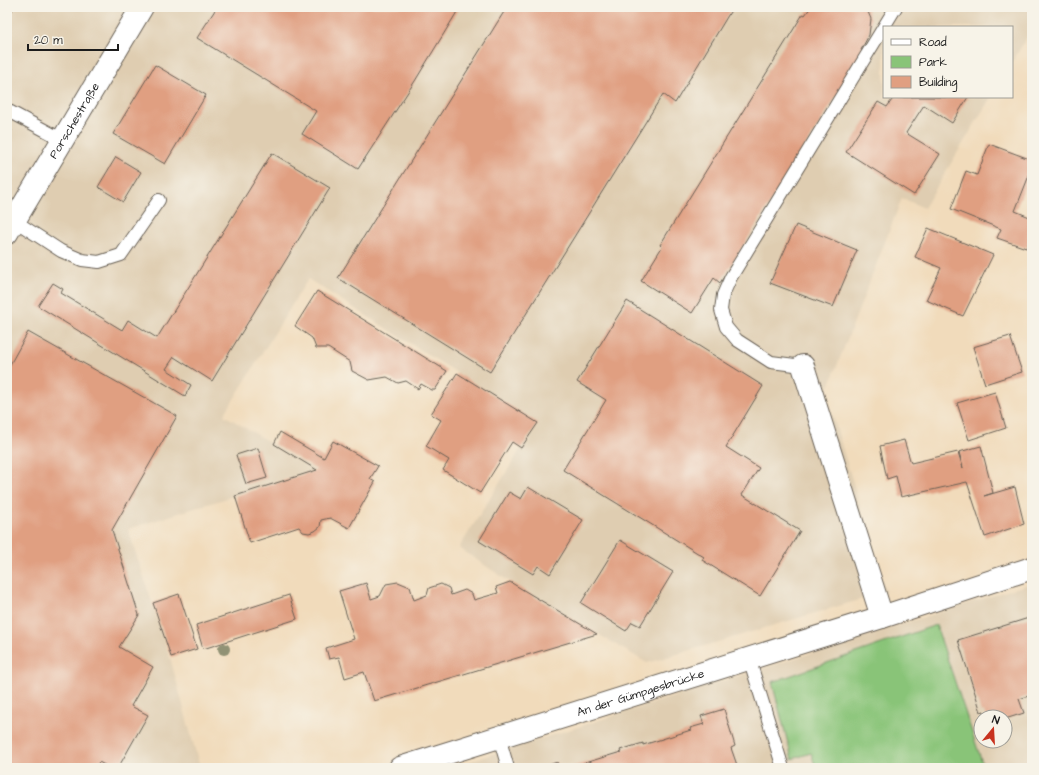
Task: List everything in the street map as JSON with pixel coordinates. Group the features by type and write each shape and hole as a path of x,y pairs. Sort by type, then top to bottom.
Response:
{"street":[{"name":"Porschestraße","path":"11,227 142,7"},
{"path":"802,366 882,617"},
{"name":"An der Gümpgesbrücke","path":"400,768 882,617 1032,568"}],"lane":[{"path":"884,26 896,7"},
{"path":"802,366 771,362 737,340 726,327 721,310 723,295 731,277 883,28"},
{"path":"7,110 63,140"},
{"path":"11,227 82,260 99,262 122,255 159,200"},
{"path":"749,658 783,768"},
{"path":"499,737 508,768"}],"shaded area":[{"path":"7,7 1032,7 1032,29 1013,60 1013,26 883,26 883,98 990,98 924,208 902,198 826,394 886,592 647,663 510,582 459,548 537,423 308,279 224,415 316,470 128,529 171,661 200,768 7,768"},
{"path":"1032,583 1032,768 449,768"}],"green space":[{"path":"936,625 973,735 973,749 978,749 984,768 816,768 811,753 792,759 772,682"}],"building":[{"path":"7,7 14,7 7,19"},
{"path":"217,7 292,7 300,12 303,7 460,7 415,81 358,169 302,134 316,111 197,38"},
{"path":"507,7 733,7 675,103 663,94 490,372 338,278"},
{"path":"811,7 866,7 871,19 869,35 861,50 864,52 720,283 714,278 692,313 641,281 662,247 660,245 803,14 805,15"},
{"path":"155,65 206,95 165,164 113,134"},
{"path":"893,98 967,98 952,123 924,105 906,133 940,154 914,195 846,152 878,102 887,107"},
{"path":"7,127 12,130 7,138"},
{"path":"989,144 1032,160 1032,168 1015,211 1032,218 1032,237 1026,248 997,238 1001,229 951,209 966,171 977,175"},
{"path":"272,153 330,188 212,381 174,357 166,369 191,385 185,396 38,306 53,283 63,289 61,293 122,330 128,320 157,338"},
{"path":"116,157 141,172 123,202 98,187"},
{"path":"796,225 857,250 833,307 770,283"},
{"path":"928,228 993,255 963,316 926,300 941,268 915,257"},
{"path":"317,291 447,371 435,390 421,384 418,389 406,381 398,383 387,377 369,380 352,371 350,362 328,348 316,348 312,338 295,326"},
{"path":"627,301 763,386 726,447 759,468 742,495 800,531 760,596 702,560 704,557 563,470 606,400 577,382"},
{"path":"28,332 177,416 112,530 139,615 119,647 153,667 131,706 148,715 118,768 110,768 99,762 95,768 7,768 7,370"},
{"path":"1010,336 1022,372 985,384 973,347"},
{"path":"457,373 538,423 521,448 512,442 480,493 443,470 449,460 426,446 441,420 431,414"},
{"path":"995,392 1006,428 969,440 957,403"},
{"path":"280,432 324,458 333,441 378,466 370,479 375,482 349,528 330,518 321,520 320,527 309,533 303,532 299,527 250,543 235,496 317,470 274,444"},
{"path":"904,440 911,463 958,452 963,468 959,452 981,446 993,493 984,496 1015,487 1024,524 985,537 967,482 901,497 896,476 887,479 880,446"},
{"path":"258,448 267,478 246,484 236,455"},
{"path":"528,487 583,520 550,574 538,566 533,574 479,541 509,492 521,499"},
{"path":"620,540 673,572 640,626 632,622 626,631 581,603"},
{"path":"398,582 410,587 414,600 427,595 429,588 441,584 449,588 451,595 465,590 472,594 474,600 498,593 496,587 510,582 597,634 374,701 364,672 345,678 339,657 329,659 326,648 354,639 339,591 366,583 371,599 380,596 386,584"},
{"path":"179,594 197,649 171,657 153,603"},
{"path":"289,595 297,619 203,649 196,625"},
{"path":"1032,617 1032,695 1019,699 1024,713 1013,716 1013,709 980,709 958,640"},
{"path":"724,709 735,746 731,748 738,768 568,768 621,752 620,750 643,743 643,745 691,730 690,728 704,724 701,716"},
{"path":"557,762 559,768 541,768"}]}
